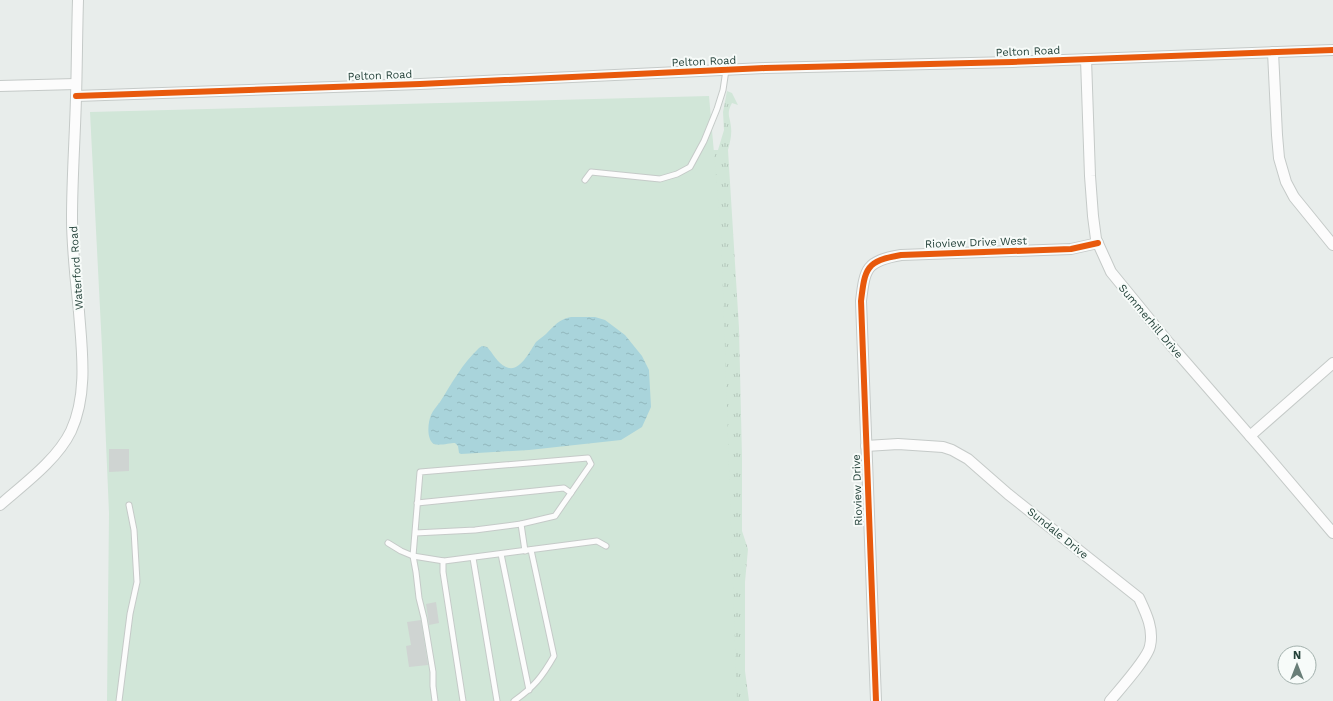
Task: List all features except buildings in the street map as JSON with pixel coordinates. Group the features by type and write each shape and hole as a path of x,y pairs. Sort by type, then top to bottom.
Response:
{"street":[{"name":"Waterford Road","path":"0,505 54,457 64,445 77,415 80,398 83,356 73,252 72,219 78,0"},
{"name":"Pelton Road","path":"76,96 420,84 726,70 1333,50"},
{"path":"1273,52 1279,158 1286,182 1294,197 1333,245"},
{"name":"Summerhill Drive","path":"1086,59 1090,176 1093,216 1098,243 1108,267 1115,278 1169,343 1333,533"},
{"path":"0,86 76,84"},
{"name":"Rioview Drive West","path":"864,278 866,271 873,263 884,258 901,255 1071,249 1098,243"},
{"name":"Rioview Drive","path":"864,278 861,301 876,701"},
{"path":"1250,436 1333,364"},
{"name":"Sundale Drive","path":"866,446 898,444 943,447 952,450 968,460 1008,494 1139,598 1150,627 1150,647 1138,667 1110,701"}],"lane":[{"path":"585,180 591,172 660,179 677,174 690,167 704,141 717,109 723,90 726,70"},
{"path":"414,533 475,530 521,524 555,516 591,464 588,458 420,472 414,533 413,556 419,598 432,664 435,701"},
{"path":"417,503 564,488 571,493"},
{"path":"119,701 130,614 137,582 134,530 129,505"},
{"path":"521,524 525,551"},
{"path":"388,543 413,556 443,561 598,541 606,546"},
{"path":"514,701 529,690 544,674 554,656 531,550"},
{"path":"501,554 529,690"},
{"path":"473,558 497,701"},
{"path":"443,561 443,572 463,701"}],"green space":[{"path":"727,91 732,93 738,105 732,103 729,110 731,138 728,150 739,328 742,531 748,549 745,582 745,671 749,701 729,701 709,150 718,150 724,130 723,112"},
{"path":"709,96 721,233 737,701 107,701 109,513 90,112"}],"water":[{"path":"571,317 595,317 605,320 625,335 642,356 649,370 651,407 642,427 621,440 529,450 461,454 459,453 458,446 455,443 439,445 431,442 428,430 432,413 462,367 479,348 482,346 487,347 503,365 511,368 515,367 520,365 537,341 560,321"}],"cycle path":[{"path":"76,96 420,84 765,68 1012,62 1333,50"},
{"path":"876,701 861,301 866,274 874,263 889,257 901,255 1071,249 1098,243"}]}
